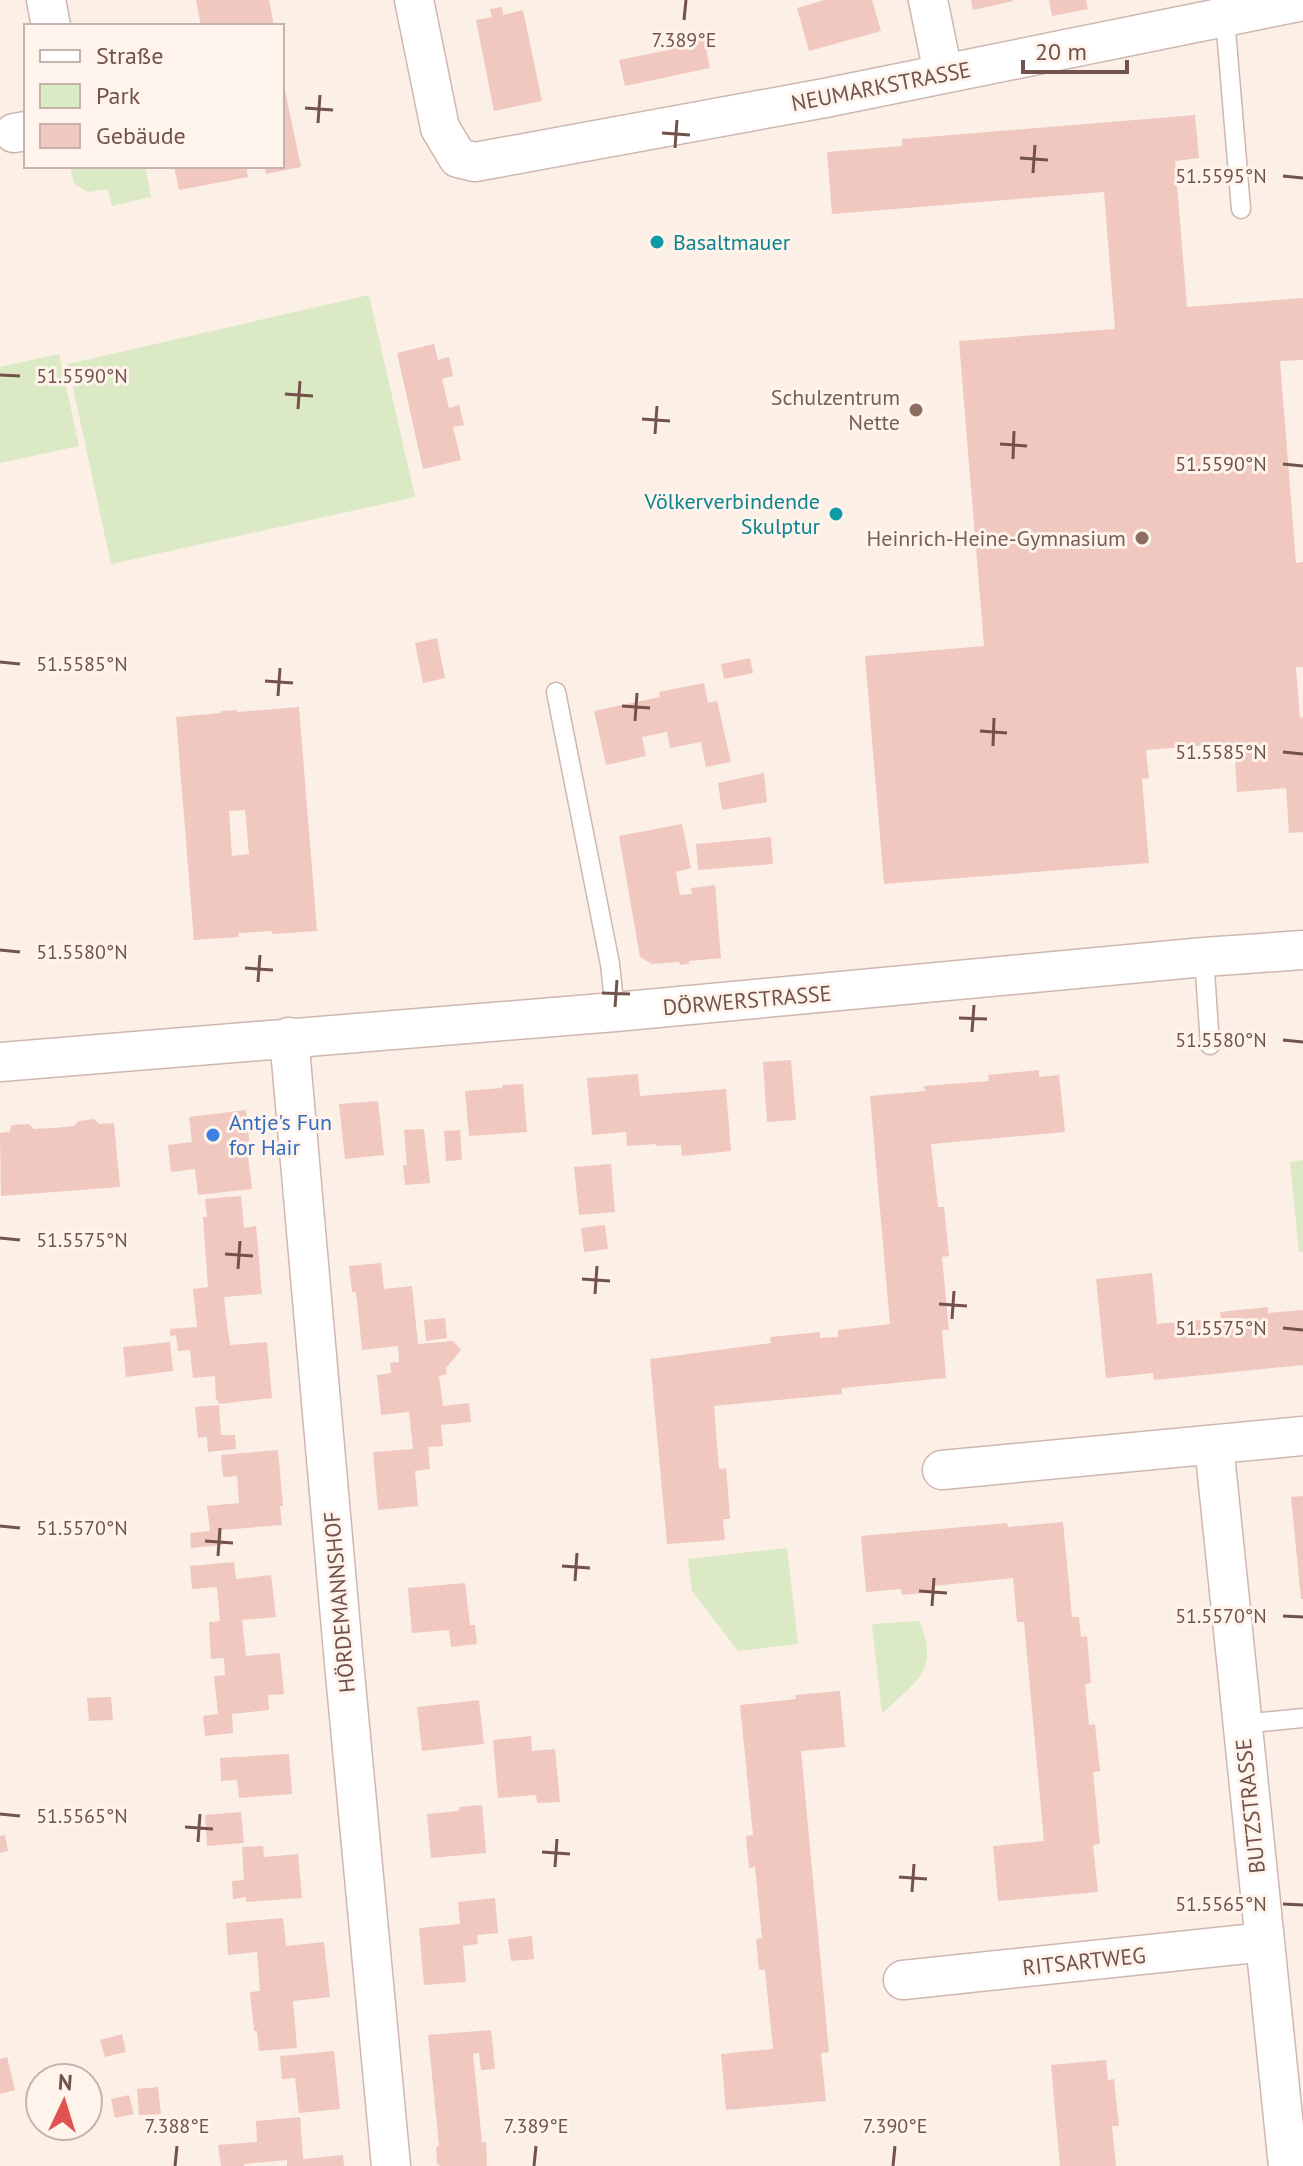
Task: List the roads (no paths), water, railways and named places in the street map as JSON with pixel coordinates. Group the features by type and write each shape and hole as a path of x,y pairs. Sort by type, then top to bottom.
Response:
{"street":[{"path":"46,0 51,24"},
{"name":"NEUMARKSTRASSE","path":"414,0 440,128 458,158 475,162 825,98 1303,1"},
{"path":"928,0 943,73"},
{"name":"DÖRWERSTRASSE","path":"0,1062 615,1012 1303,950"},
{"name":"HÖRDEMANNSHOF","path":"289,1037 391,2166"},
{"path":"942,1470 1303,1436"},
{"name":"BUTZSTRASSE","path":"1214,1445 1288,2166"},
{"name":"RITSARTWEG","path":"903,1980 1265,1942"}],"lane":[{"path":"1225,18 1241,209"},
{"path":"556,692 610,964 615,1012"},
{"path":"1204,957 1210,1045"},
{"path":"1241,1724 1303,1718"}],"place":[{"name":"Basaltmauer","path":"657,242"},
{"name":"Schulzentrum Nette","path":"916,410"},
{"name":"Völkerverbindende Skulptur","path":"836,514"},
{"name":"Heinrich-Heine-Gymnasium","path":"1142,538"},
{"name":"Antje's Fun for Hair","path":"213,1135"}]}
